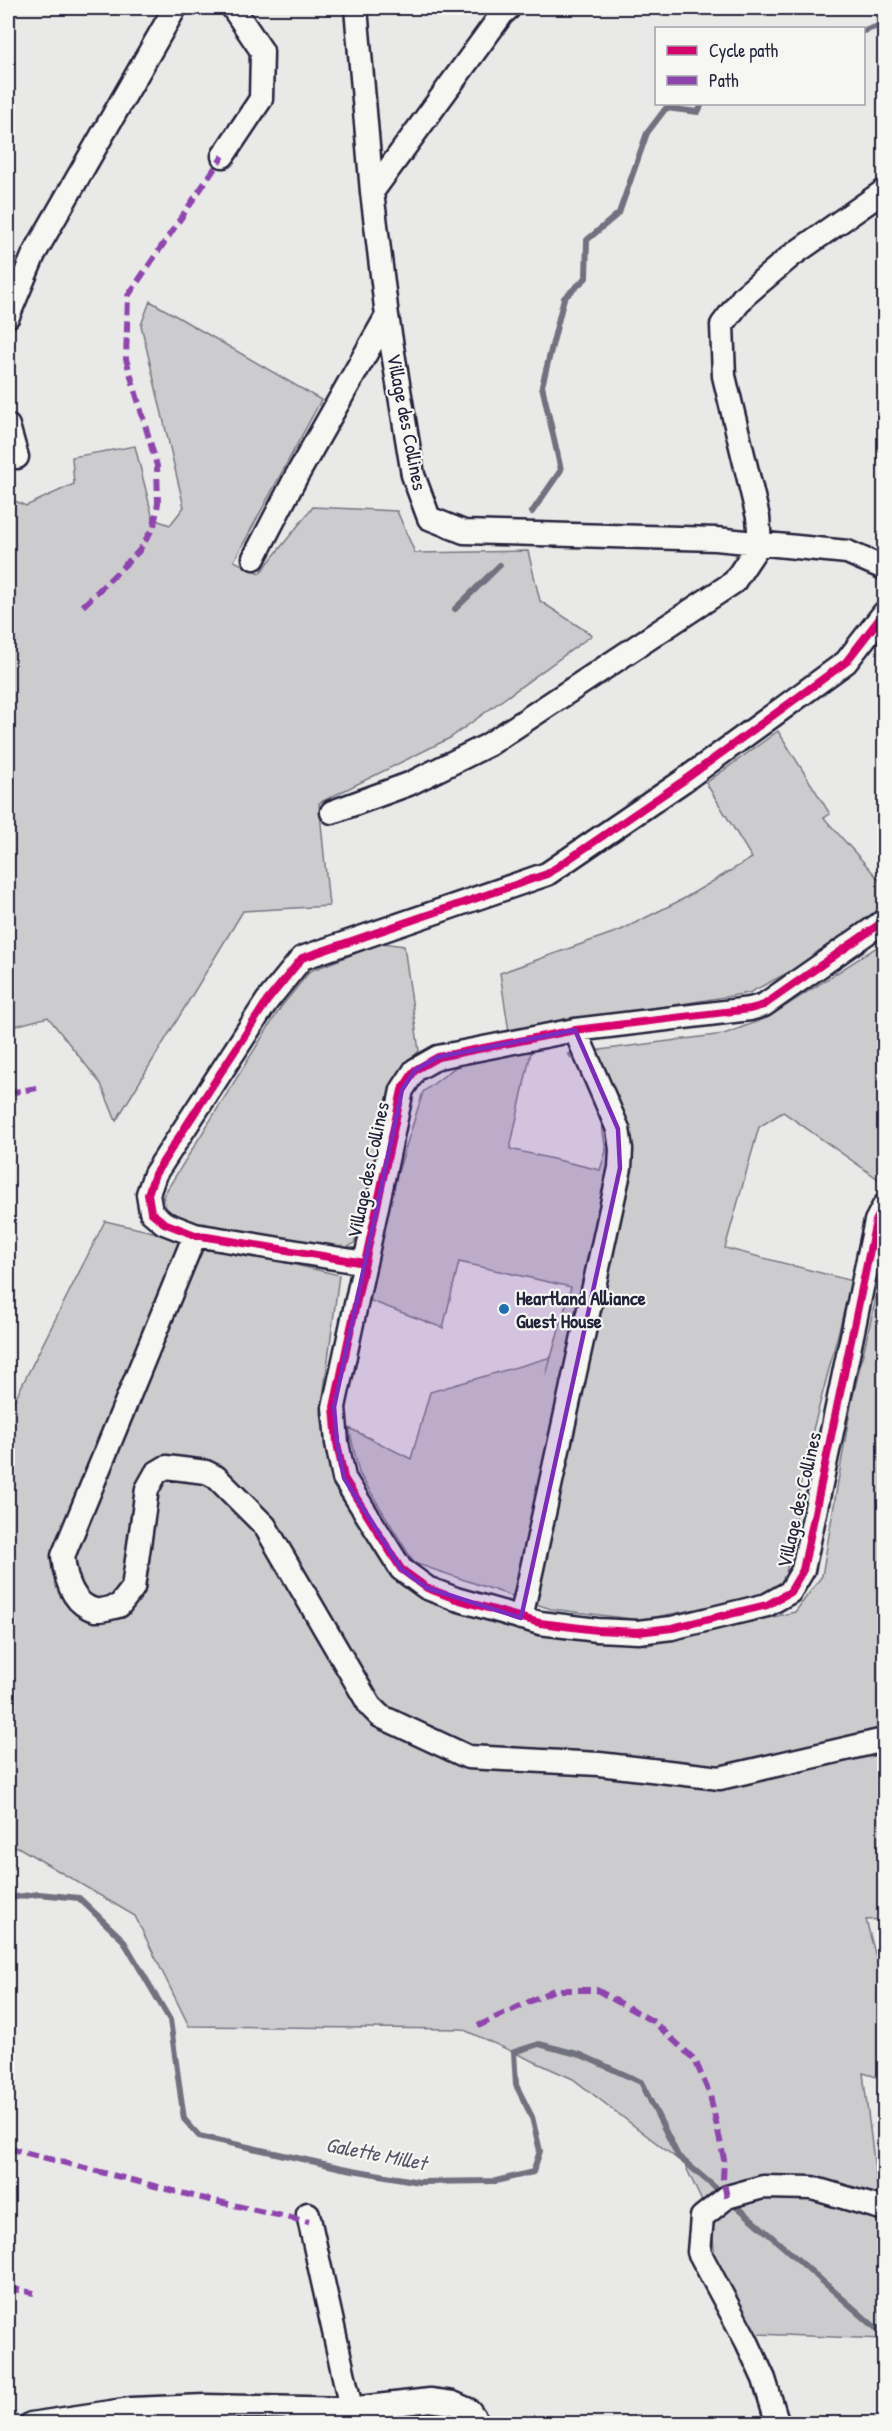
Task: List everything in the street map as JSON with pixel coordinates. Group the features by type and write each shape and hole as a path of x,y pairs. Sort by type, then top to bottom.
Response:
{"street":[{"path":"8,316 34,254 175,8"},
{"path":"223,156 261,99 262,51 232,8"},
{"name":"Village des Collines","path":"356,8 372,192 387,316 413,475 429,518 464,532 716,539 847,552 885,568"},
{"path":"372,192 502,14 509,8"},
{"path":"332,813 409,784 488,745 734,582 760,543 758,518 724,376 722,325 744,296 791,256 885,191"},
{"path":"254,558 301,466 387,316"},
{"path":"8,426 17,457"},
{"path":"365,1263 195,1235 164,1223 151,1212 148,1194 155,1174 267,1001 302,958 547,874 683,781 846,662 885,613"},
{"name":"Village des Collines","path":"885,921 764,1005 750,1009 575,1030 438,1057 415,1070 402,1090 334,1407 337,1443 344,1478 401,1569 427,1588 456,1599 540,1623 638,1632 672,1628 767,1605 790,1592 803,1570 876,1221 885,1206"},
{"path":"521,1617 620,1168 621,1149 618,1129 575,1030"},
{"path":"195,1235 63,1556 66,1580 78,1599 96,1610 119,1606 133,1588 147,1489 156,1473 166,1467 206,1472 216,1477 265,1526 370,1706 380,1716 468,1757 599,1764 720,1778 885,1740"},
{"path":"778,2424 764,2379 747,2342 699,2253 702,2217 727,2197 763,2187 812,2188 885,2209"},
{"path":"308,2214 352,2416"},
{"path":"31,2424 131,2409 205,2406 352,2416 430,2400 453,2403 469,2410 479,2424"}],"highlighted area":[{"path":"575,1030 618,1129 620,1168 521,1618 427,1588 401,1569 344,1478 337,1443 334,1407 402,1090 415,1070 438,1057"}],"shaded area":[{"path":"150,301 321,400 234,561 260,573 313,507 397,511 415,553 528,551 540,601 592,635 450,738 319,803 329,906 243,911 116,1121 101,1084 48,1017 8,1028 8,498 26,506 74,484 72,457 135,446 153,519 170,525 184,507 141,325"},
{"path":"778,731 830,814 824,818 884,885 884,907 812,960 749,993 509,1032 500,973 621,930 683,899 752,858 706,783"},
{"path":"382,943 404,946 419,1051 404,1066 391,1089 355,1242 346,1249 182,1223 167,1211 163,1196 281,1007 310,971"},
{"path":"883,943 884,1183 783,1112 759,1127 725,1248 852,1281 804,1464 785,1580 770,1595 640,1620 551,1609 414,1563 359,1473 349,1428 411,1459 430,1392 551,1357 546,1375 571,1287 459,1262 443,1328 371,1301 369,1282 397,1175 423,1092 462,1062 533,1043 510,1149 600,1170 606,1151 602,1126 583,1072 568,1054 724,1034 767,1018"},
{"path":"105,1221 339,1275 321,1413 334,1486 385,1565 430,1603 530,1632 648,1645 795,1612 822,1576 851,1405 884,1264 884,1919 866,1920 884,1987 884,2079 863,2073 877,2185 884,2188 884,2339 757,2334 716,2266 711,2221 685,2165 573,2079 462,2029 189,2026 135,1916 18,1847 8,1846 8,1413"}],"waterway":[{"path":"865,31 884,24"},
{"path":"532,512 561,470 542,386 564,298 586,278 587,240 619,213 647,133 666,108 698,112 702,105"},
{"path":"455,609 500,565"},
{"name":"Galette Millet","path":"8,1898 39,1894 79,1898 123,1940 170,2020 184,2119 199,2136 342,2168 419,2182 496,2181 533,2172 540,2151 532,2117 516,2085 514,2052 539,2044 581,2055 641,2082 678,2156 724,2195"},
{"name":"Galette Millet","path":"732,2202 876,2328 884,2326"}],"marked path":[{"path":"83,606 139,551 154,526 158,503 157,466 126,359 128,296 223,156"},
{"path":"8,1093 37,1088"},
{"path":"478,2026 554,1990 597,1990 654,2022 695,2060 710,2095 724,2159 723,2179 727,2197"},
{"path":"8,2148 197,2197 309,2222"},
{"path":"8,2288 34,2293"}],"cycle path":[{"path":"365,1263 195,1235 164,1223 151,1212 148,1194 155,1174 267,1001 302,958 547,874 683,781 846,662 884,613"},
{"path":"884,921 764,1005 750,1009 575,1030 438,1057 415,1070 402,1090 334,1407 337,1443 344,1478 401,1569 427,1588 456,1599 540,1623 638,1632 672,1628 767,1605 790,1592 803,1570 876,1221 884,1206"}],"place":[{"name":"Heartland Alliance Guest House","path":"504,1309"}]}
